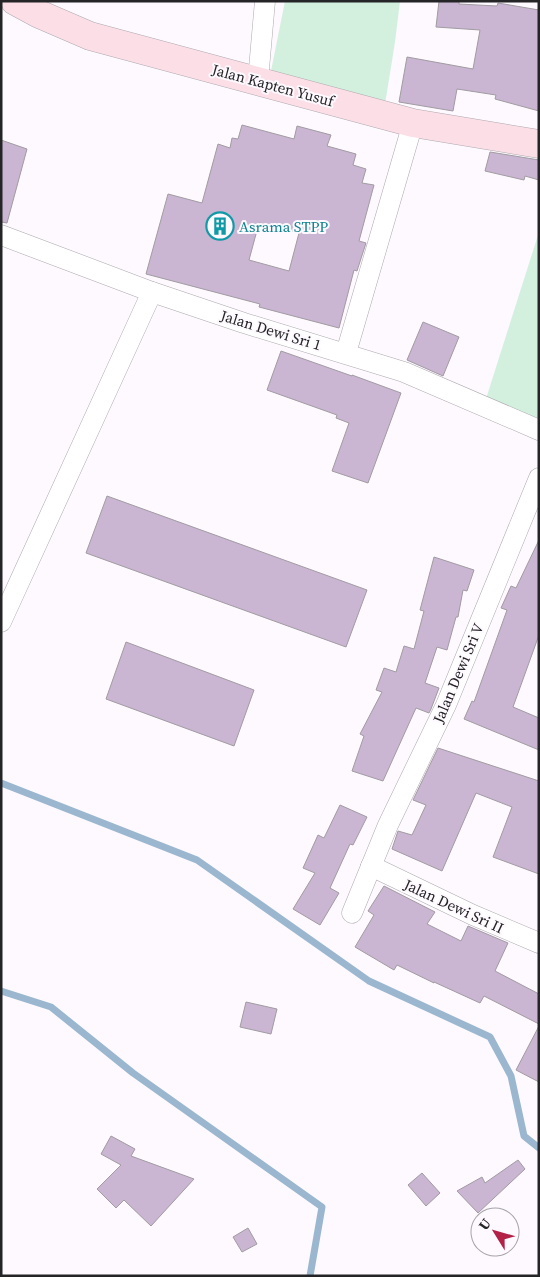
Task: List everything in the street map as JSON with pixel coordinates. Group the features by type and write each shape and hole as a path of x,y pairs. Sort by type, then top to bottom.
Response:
{"main road":[{"name":"Jalan Kapten Yusuf","path":"15,1 39,14 90,36 413,123 539,144"}],"street":[{"path":"258,80 265,1"},
{"path":"346,353 413,123"},
{"name":"Jalan Dewi Sri 1","path":"1,235 152,292 244,323 346,353 412,375 539,430"},
{"path":"1,622 152,292"},
{"name":"Jalan Dewi Sri V","path":"352,913 411,776 446,705 539,478"},
{"name":"Jalan Dewi Sri II","path":"371,866 472,915 539,943"}],"green space":[{"path":"285,1 400,1 385,104 269,81"},
{"path":"539,232 539,430 484,405"}],"building":[{"path":"439,1 459,1 459,4 497,6 498,3 539,10 539,111 495,99 496,95 457,89 453,111 399,102 407,57 473,69 480,30 436,27"},
{"name":"Asrama STPP","path":"242,125 294,139 297,126 331,135 327,146 356,154 353,165 366,169 362,183 374,185 359,241 366,243 357,271 354,270 339,328 259,307 260,304 146,274 168,194 202,203 218,144 230,148 232,138 238,139","holes":["259,223 299,233 289,271 249,260"]},
{"path":"1,140 27,149 7,223 1,222"},
{"path":"490,152 539,160 539,180 525,176 524,180 485,171"},
{"path":"423,322 459,337 443,376 407,360"},
{"path":"281,351 401,393 368,483 332,471 349,423 336,418 337,415 267,390"},
{"path":"107,496 367,590 346,647 86,553"},
{"path":"539,540 539,635 513,707 539,718 539,750 464,719 472,701 474,702 507,610 501,608 511,586 516,588"},
{"path":"434,557 474,570 467,591 463,590 458,617 456,617 447,650 437,647 425,683 439,688 431,709 429,713 416,708 383,781 352,771 364,736 360,734 382,692 376,690 384,668 396,672 404,646 414,649 424,611 420,610"},
{"path":"126,642 254,690 234,746 106,699"},
{"path":"438,748 539,781 539,874 493,857 512,807 476,793 442,871 392,849 398,831 412,835 426,805 413,800"},
{"path":"340,805 367,817 353,845 350,844 330,888 339,893 320,925 293,909 315,873 303,868 318,835 324,838"},
{"path":"384,886 435,912 427,924 461,941 468,926 508,943 495,971 539,994 539,1024 484,996 480,1003 397,965 394,970 355,947 374,915 368,911"},
{"path":"246,1002 277,1009 271,1034 240,1027"},
{"path":"539,1026 539,1082 516,1070"},
{"path":"111,1136 135,1149 131,1156 194,1179 151,1226 124,1200 116,1208 97,1189 121,1165 101,1154"},
{"path":"518,1160 525,1169 484,1207 472,1207 457,1191 482,1177 485,1183"},
{"path":"422,1173 440,1193 426,1206 408,1185"},
{"path":"248,1228 257,1244 242,1252 233,1237"}],"waterway":[{"path":"1,783 197,860 369,981 490,1037 511,1076 524,1136 539,1148"},
{"path":"1,991 51,1007 133,1073 322,1207 310,1276"}],"place":[{"name":"Asrama STPP","path":"220,226"}]}
